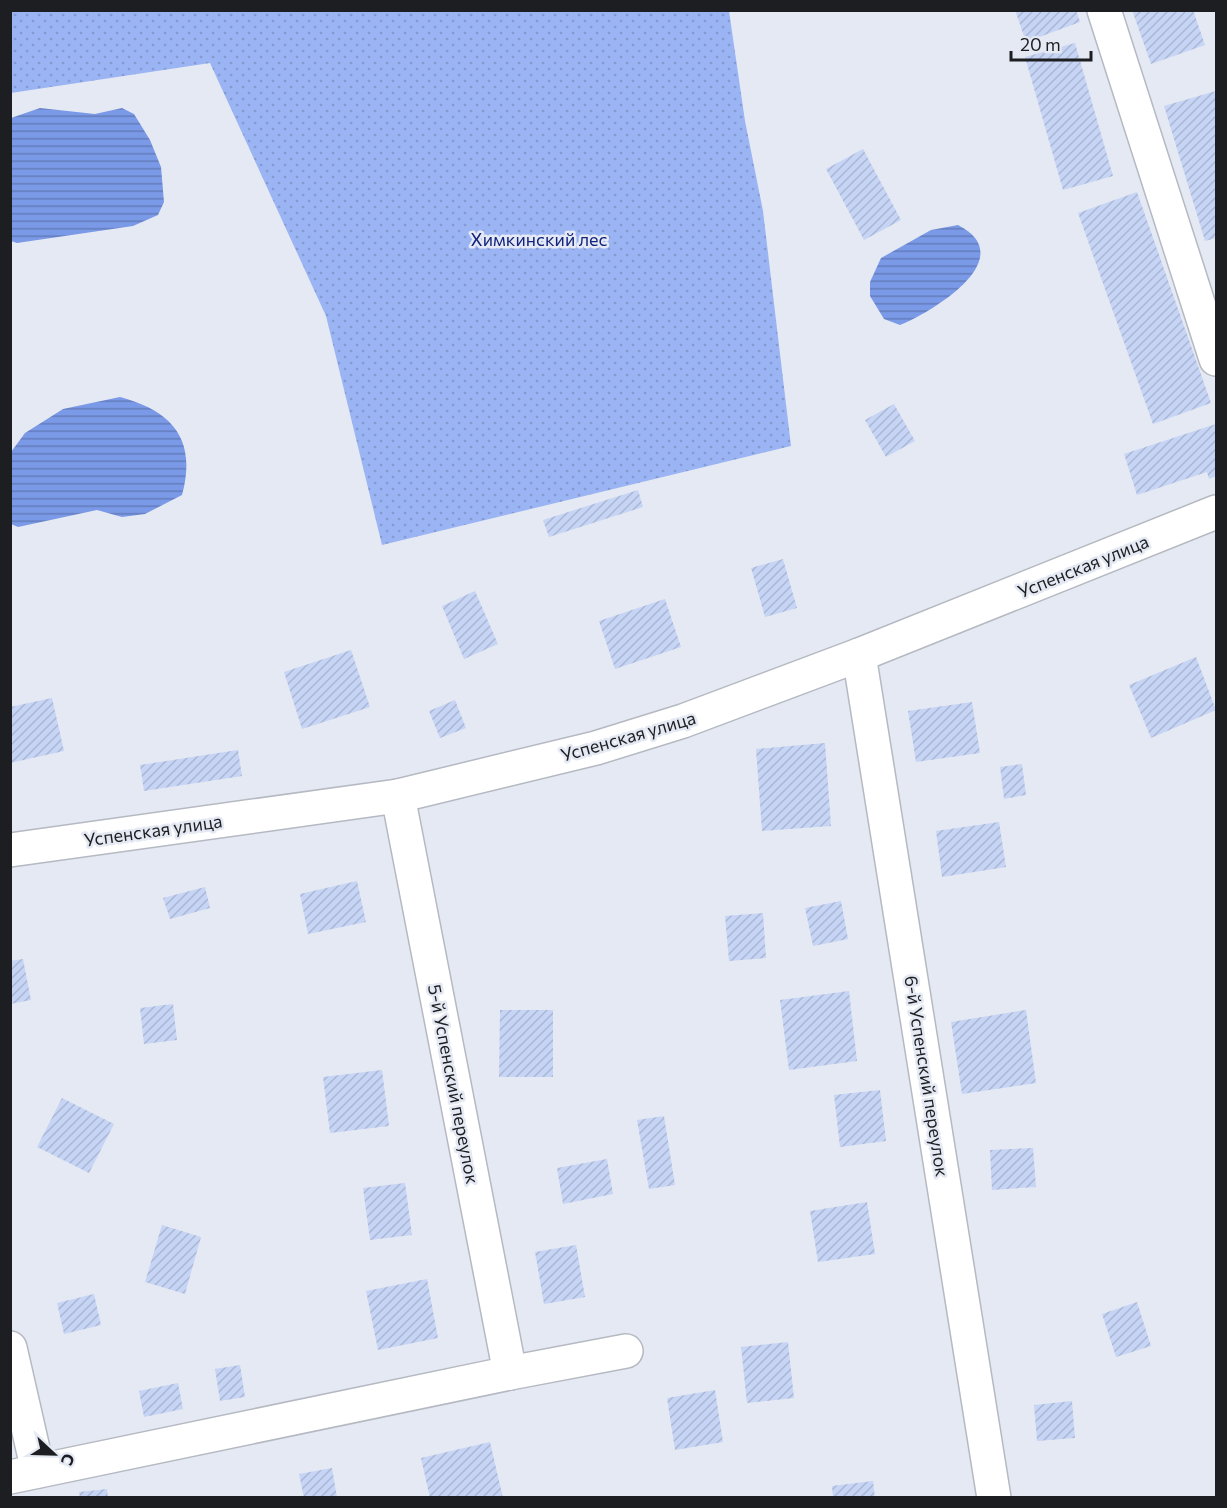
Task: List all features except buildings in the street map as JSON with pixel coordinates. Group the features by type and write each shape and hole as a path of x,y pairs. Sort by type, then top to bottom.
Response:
{"street":[{"path":"1104,10 1216,359"},
{"name":"Успенская улица","path":"10,850 398,796 596,747 672,724 859,655 1216,512"},
{"name":"6-й Успенский переулок","path":"859,655 994,1497"},
{"name":"5-й Успенский переулок","path":"398,796 510,1373"},
{"path":"10,1347 24,1474 626,1351"}],"green space":[{"name":"Химкинский лес","path":"11,10 729,11 745,121 763,211 791,446 382,545 326,316 210,63 11,93"}],"shaded area":[{"path":"40,108 95,114 122,108 134,114 150,140 161,167 164,202 158,215 133,226 17,243 11,241 11,118"},
{"path":"958,225 975,238 980,253 976,268 965,282 932,309 900,325 884,319 870,296 870,282 881,258 931,230"},
{"path":"120,397 154,410 176,431 183,444 186,458 186,476 182,495 145,514 122,517 97,510 18,527 11,524 11,452 25,433 63,409"}]}
